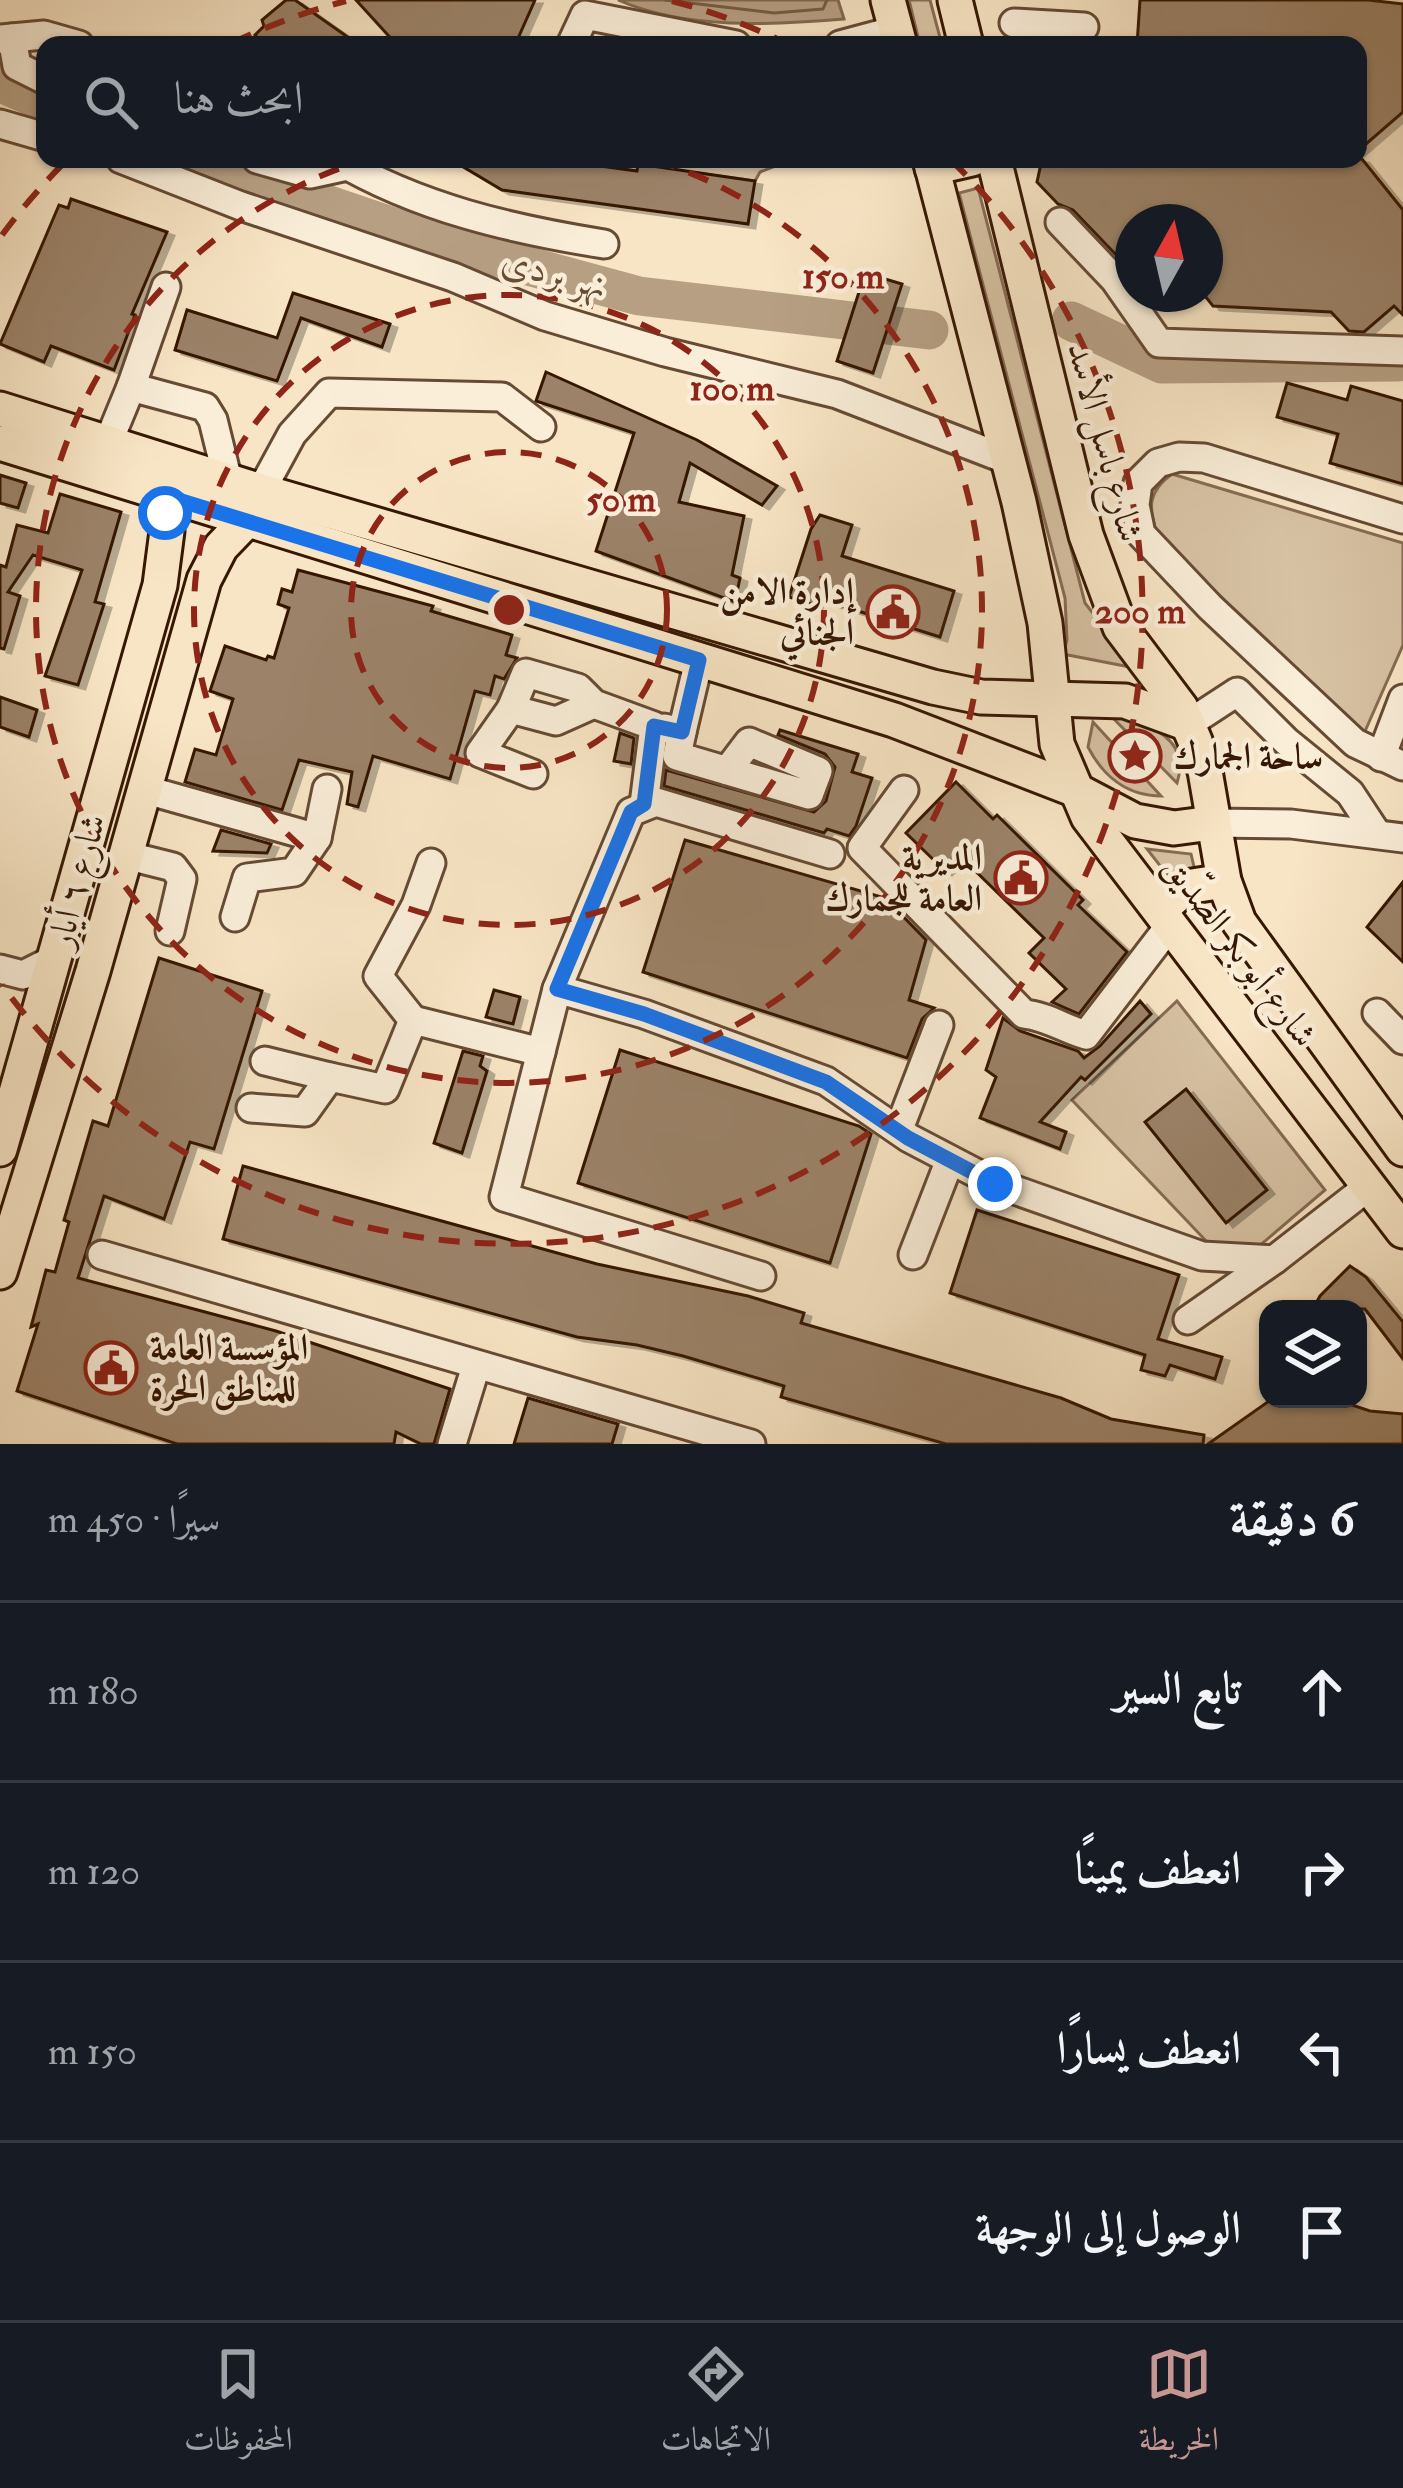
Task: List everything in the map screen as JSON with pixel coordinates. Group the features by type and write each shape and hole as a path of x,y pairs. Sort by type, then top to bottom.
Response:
{"main road":[{"path":"955,0 964,36"},
{"path":"932,168 1008,460 1045,623 1055,701"},
{"name":"شارع باسل الأسد","path":"996,168 1086,536 1120,627 1180,708 1205,771"},
{"path":"0,409 228,481 254,506 699,660 894,721 1076,790 1135,821 1155,826 1212,823"},
{"path":"0,443 162,495 254,506 933,687 981,697 1125,701 1188,724"},
{"name":"شارع ٦ أيار","path":"3,1128 164,567 162,495"},
{"name":"شارع ٦ أيار","path":"0,1273 13,1184 93,971 204,580 221,548 254,506"},
{"name":"شارع أبو بكر الصدّيق","path":"1055,701 1058,745 1088,817 1403,1231"},
{"path":"122,717 160,727"},
{"name":"شارع أبو بكر الصدّيق","path":"1205,771 1224,881 1239,922 1403,1149"},
{"path":"1165,917 1186,886 1224,881"},
{"path":"55,959 93,971"}],"street":[{"path":"576,36 586,15 691,36"},
{"path":"1014,22 1084,24"},
{"path":"865,36 895,25"},
{"path":"36,76 17,66 6,38 50,36"},
{"path":"0,124 36,134"},
{"path":"144,168 453,277 545,316 665,352 837,394 1008,460"},
{"path":"289,168 310,174 326,168"},
{"path":"354,168 421,200 509,228 604,244"},
{"path":"1060,222 1115,280 1160,343 1403,351"},
{"path":"108,443 166,287"},
{"path":"131,387 205,407 213,420 228,481"},
{"path":"254,506 292,434 329,393 502,397 541,428"},
{"path":"1403,519 1204,458 1158,463 1138,483 1135,505 1141,534 1157,554 1355,743 1392,762 1403,699"},
{"path":"644,804 668,729 699,660"},
{"path":"533,774 480,753 511,710 526,673 578,688 594,704 668,729"},
{"path":"1188,724 1237,692 1390,836"},
{"path":"511,710 556,722 594,704"},
{"path":"668,729 677,756 728,771"},
{"path":"143,789 317,838"},
{"path":"235,917 247,878 294,872 317,838 326,790"},
{"path":"904,790 862,848 1024,1014 1086,1035 1165,917"},
{"path":"761,1276 504,1197 557,989 631,812 656,802 830,854"},
{"path":"1212,823 1291,824 1390,836"},
{"path":"125,855 172,868 182,879 170,931"},
{"path":"431,863 416,905 378,976 413,1020 541,1052"},
{"path":"0,969 23,975 55,959"},
{"path":"557,989 644,1014 826,1082 995,1184 1202,1256 1274,1260"},
{"path":"1377,1013 1403,1040"},
{"path":"265,1061 385,1089 413,1020"},
{"path":"898,1129 939,1025"},
{"path":"251,1108 305,1112 330,1077"},
{"path":"913,1255 950,1160"},
{"path":"1188,1320 1369,1186"},
{"path":"102,1255 751,1444"},
{"path":"452,1444 476,1366"}],"shaded area":[{"path":"909,0 930,0 940,36 918,36"},
{"path":"661,168 770,168 760,172 755,181"},
{"path":"978,188 1085,603 1135,668 1063,654 1065,598 959,193"},
{"path":"1172,474 1403,543 1403,645 1362,738 1157,533 1152,500"},
{"path":"1107,712 1148,726 1171,742 1180,766 1177,783"},
{"path":"1093,722 1161,796 1127,788 1101,767 1088,747"},
{"path":"1147,849 1191,854 1195,871 1172,881"},
{"path":"1177,1001 1325,1190 1251,1253 1209,1244 1072,1100"}],"water":[{"path":"618,0 838,0 844,19 759,24 700,21"}],"building":[{"path":"286,0 295,0 346,36 256,36 264,26 262,20"},
{"path":"356,0 535,0 519,36 389,36"},
{"path":"1140,0 1403,4 1403,112 1367,143 1367,36 1138,36"},
{"path":"1367,165 1403,210 1403,315 1394,306 1364,332 1349,331 1331,312 1223,307 1223,204 1115,204 1115,254 1073,210 1058,204 1037,182 1040,168"},
{"path":"465,168 666,168 755,181 748,224 502,190"},
{"path":"71,199 167,232 114,370 51,346 44,362 0,344 59,205 68,208"},
{"path":"865,273 902,284 873,373 837,361"},
{"path":"293,293 390,324 382,347 301,318 277,381 175,350 187,310 277,338"},
{"path":"546,372 697,440 777,486 762,505 690,463 679,502 744,516 732,575 740,578 735,602 596,551 634,433 536,401"},
{"path":"1287,383 1347,400 1351,386 1403,401 1403,484 1330,463 1338,434 1277,417"},
{"path":"0,475 26,483 18,508 0,503"},
{"path":"60,494 121,512 95,602 104,604 78,685 45,676 82,570 33,555 8,592 20,596 4,649 0,648 0,565 6,567 17,525 48,533"},
{"path":"820,515 852,525 842,556 954,591 940,637 817,598 815,605 789,597"},
{"path":"298,570 433,606 431,611 512,635 506,655 517,658 504,679 495,676 490,695 475,691 450,779 373,756 358,807 347,804 352,772 299,760 282,810 185,782 195,749 216,755 233,699 210,691 225,646 266,660 274,658 289,608 278,604 282,589 292,592"},
{"path":"0,697 37,710 29,737 0,727"},
{"path":"780,730 858,754 852,772 872,778 849,836 827,829 824,833 664,786 666,770 814,812 826,801 835,767 825,754 778,735"},
{"path":"620,733 634,738 631,764 614,761"},
{"path":"956,782 993,819 997,815 1083,900 1078,905 1127,952 1079,1014 1052,1002 1066,989 1029,953 1044,938 960,856 945,871 906,833"},
{"path":"221,830 271,844 267,853 213,851"},
{"path":"685,840 885,898 926,940 909,1000 934,1008 922,1019 907,1058 643,972"},
{"path":"1403,882 1403,962 1367,927"},
{"path":"159,958 262,991 214,1149 190,1142 164,1219 104,1196 78,1278 276,1331 450,1389 434,1444 421,1444 396,1432 394,1444 177,1444 17,1391 38,1324 31,1327 46,1270 55,1272 69,1222 64,1220 93,1121 108,1126"},
{"path":"494,990 520,997 513,1024 486,1017"},
{"path":"1140,1001 1151,1014 1085,1080 1081,1077 1040,1122 1066,1132 1060,1149 980,1118 996,1077 986,1070 1003,1018 1020,1031 1078,1051 1084,1058"},
{"path":"620,1050 859,1126 871,1134 830,1263 578,1183"},
{"path":"463,1051 483,1056 480,1066 487,1071 462,1153 434,1143"},
{"path":"1186,1089 1267,1190 1226,1223 1145,1122"},
{"path":"243,1166 597,1264 748,1296 804,1313 801,1323 1061,1398 1111,1419 1204,1435 1203,1444 946,1444 781,1397 784,1386 683,1356 577,1337 223,1239"},
{"path":"977,1210 1179,1275 1158,1339 1222,1357 1215,1379 1170,1365 1165,1376 1141,1370 1145,1355 950,1293"},
{"path":"1350,1266 1366,1277 1403,1322 1403,1359 1367,1312 1367,1300 1318,1300"},
{"path":"528,1398 618,1424 612,1444 514,1444"},
{"path":"1259,1408 1361,1408 1403,1414 1403,1444 1208,1444"}],"waterway":[{"name":"نهر بردى","path":"6,85 36,98"},
{"name":"نهر بردى","path":"220,168 432,240 639,296 929,330"},
{"name":"نهر بردى","path":"1071,321 1162,364 1398,362"}],"place":[{"name":"إدارة الامن الجنائي","path":"893,612"},
{"name":"ساحة الجمارك","path":"1135,756"},
{"name":"المديرية العامة للجمارك","path":"1021,878"},
{"name":"المؤسسة العامة للمناطق الحرة","path":"111,1368"}],"route":[{"path":"165,513 162,495 699,660 682,732 654,726 644,804 631,812 557,989 644,1014 826,1082 908,1138 995,1184"}]}
